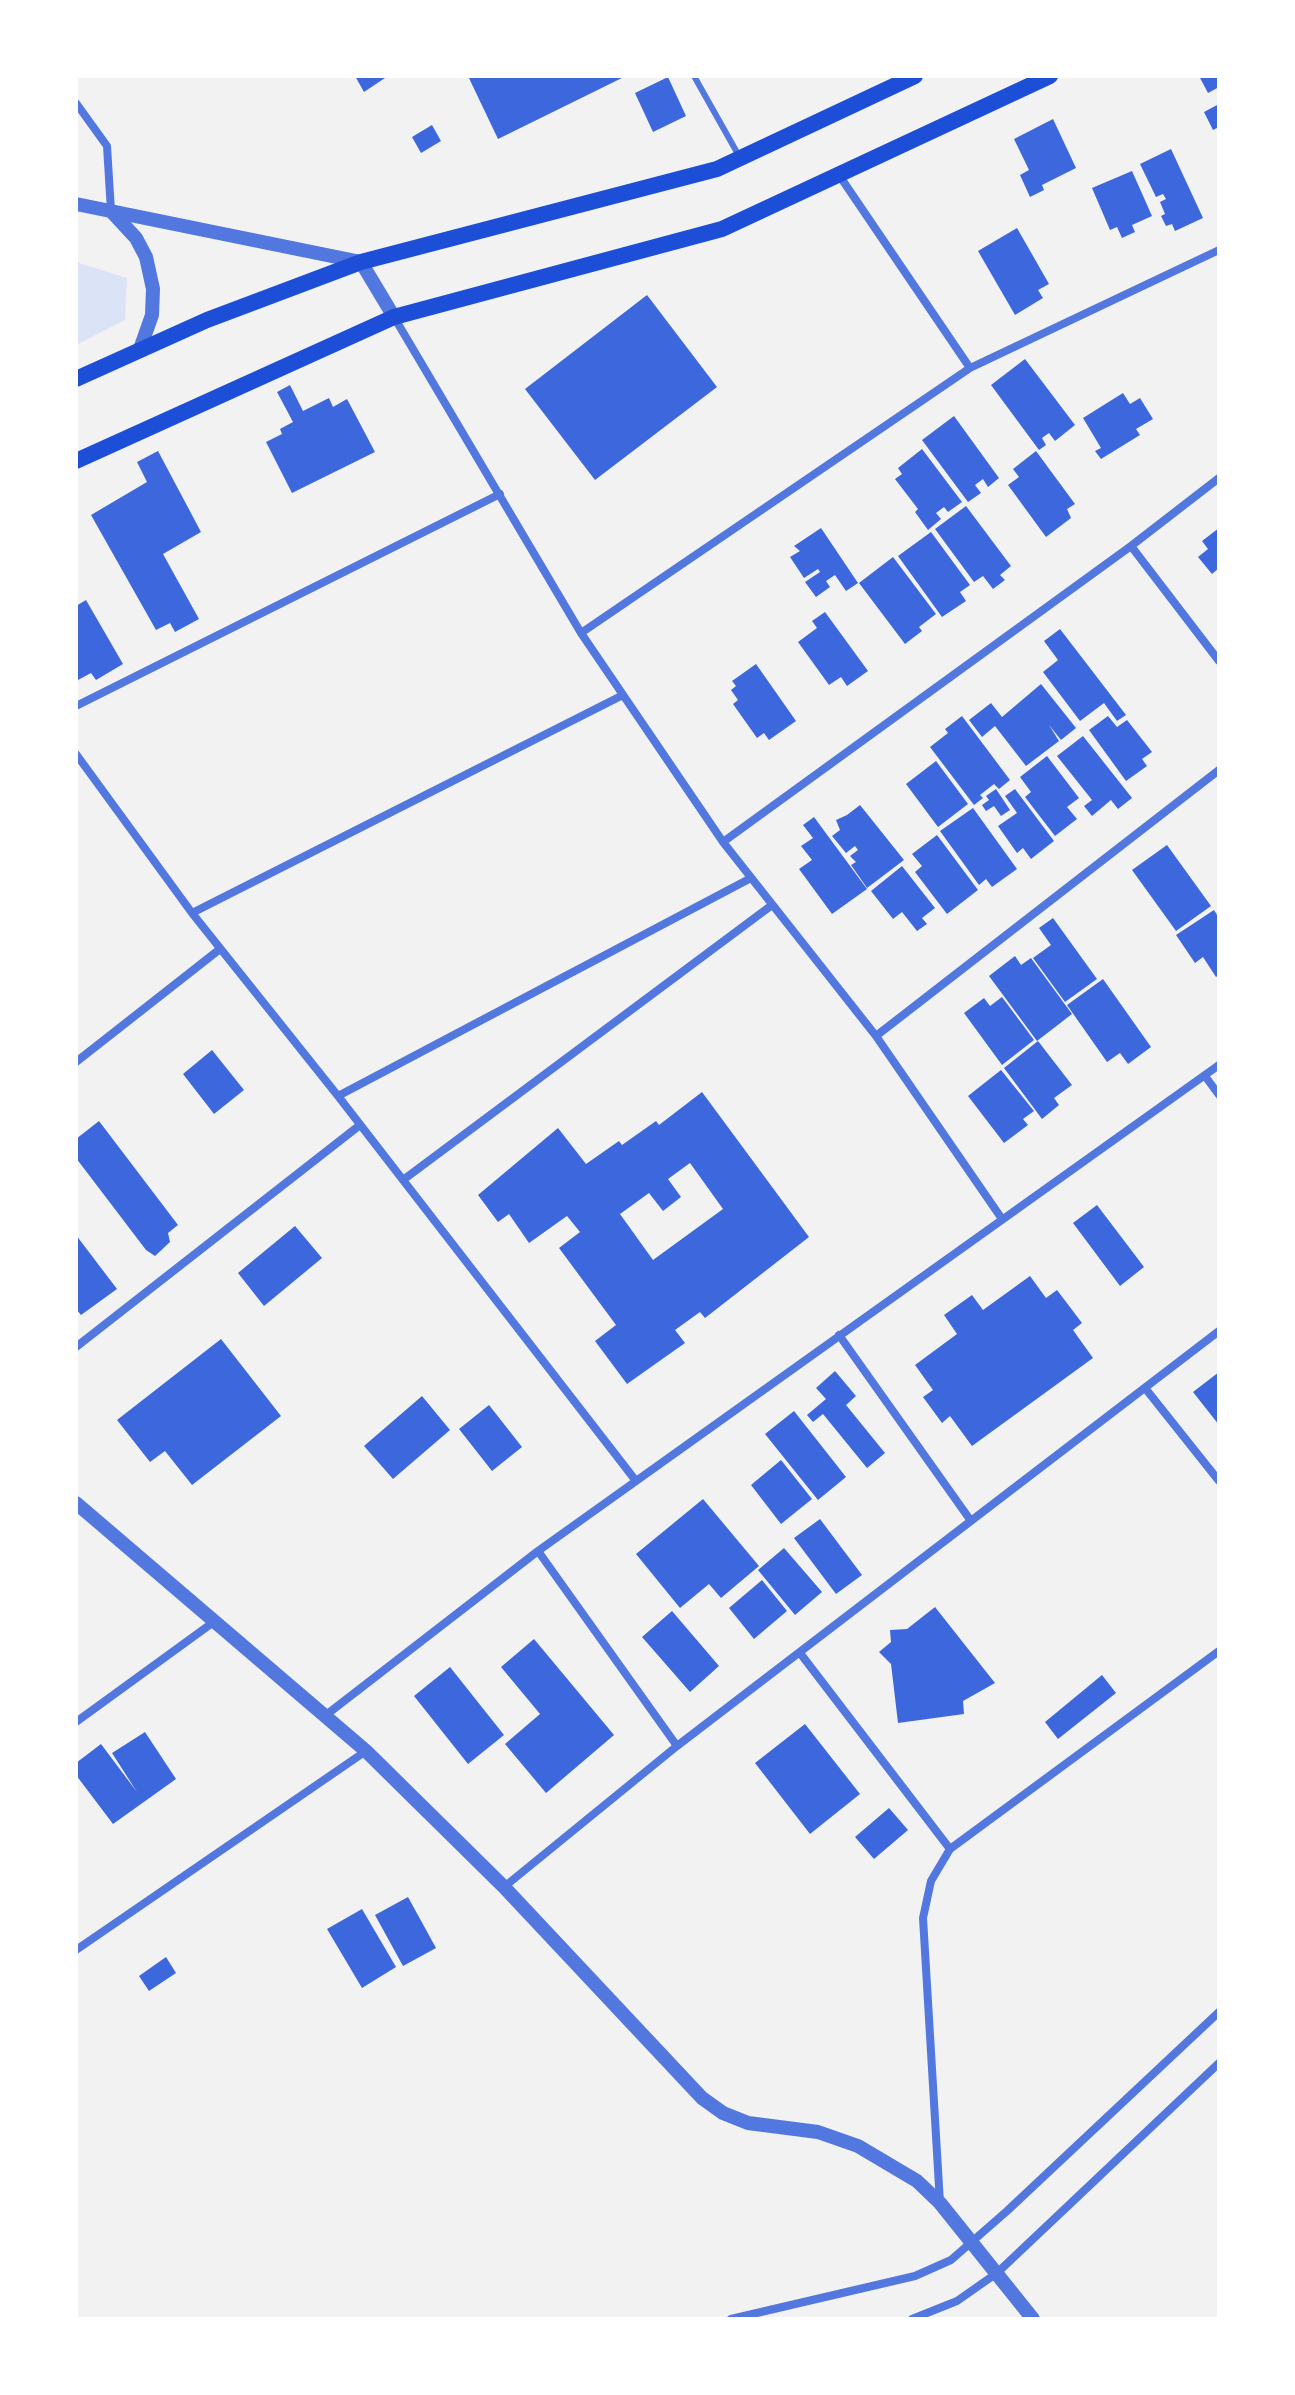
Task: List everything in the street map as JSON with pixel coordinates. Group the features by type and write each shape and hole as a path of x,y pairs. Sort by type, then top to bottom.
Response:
{"main road":[{"path":"76,379 207,320 361,262 717,169 915,76"},
{"path":"76,461 394,317 722,229 1050,76"}],"street":[{"path":"76,103 107,146 111,211 136,238 146,257 153,289 152,315 140,349"},
{"path":"839,175 970,368"},
{"path":"76,204 361,262 581,633 723,842 876,1036 1002,1219"},
{"path":"581,633 970,368 1219,250"},
{"path":"723,842 1131,546 1219,478"},
{"path":"76,706 500,494"},
{"path":"1131,546 1219,661"},
{"path":"192,913 623,695"},
{"path":"76,754 192,913 636,1481"},
{"path":"876,1036 1219,770"},
{"path":"338,1096 751,878"},
{"path":"403,1180 772,905"},
{"path":"76,1062 220,949"},
{"path":"326,1715 538,1551 1219,1065"},
{"path":"1205,1076 1219,1095"},
{"path":"76,1347 360,1125"},
{"path":"504,1887 677,1746 1219,1331"},
{"path":"839,1335 971,1521"},
{"path":"1145,1388 1219,1481"},
{"path":"76,1503 366,1751 504,1887 702,2098 723,2113 748,2123 818,2132 858,2146 917,2181 940,2203 1033,2319"},
{"path":"538,1551 677,1746"},
{"path":"76,1722 215,1621"},
{"path":"940,2203 923,1918 931,1881 950,1849 1219,1651"},
{"path":"800,1653 950,1849"},
{"path":"76,1950 366,1751"},
{"path":"731,2319 915,2276 951,2260 1219,2012"},
{"path":"912,2319 957,2301 997,2273 1219,2063"}],"lane":[{"path":"694,76 741,159"}],"shaded area":[{"path":"76,262 127,278 125,320 76,345"}],"building":[{"path":"355,76 388,76 364,92"},
{"path":"468,76 626,76 498,139"},
{"path":"1199,76 1219,76 1219,87 1208,93"},
{"path":"668,77 686,116 653,132 635,93"},
{"path":"1219,104 1219,127 1213,130 1204,112"},
{"path":"1053,119 1076,168 1042,185 1044,190 1030,197 1020,175 1029,170 1014,139"},
{"path":"432,125 441,141 421,153 412,137"},
{"path":"1171,149 1203,218 1175,231 1172,224 1166,226 1161,216 1165,214 1160,202 1166,199 1163,194 1156,197 1140,164"},
{"path":"1132,171 1152,216 1132,225 1135,232 1122,238 1117,227 1110,230 1092,188"},
{"path":"1017,228 1049,284 1038,290 1043,298 1015,315 978,251"},
{"path":"647,295 717,387 595,480 525,389"},
{"path":"1025,359 1075,425 1055,441 1049,433 1042,438 1046,445 1039,450 991,385"},
{"path":"290,385 303,411 329,398 333,407 347,399 375,452 292,493 266,442 282,434 280,429 293,422 277,392"},
{"path":"1123,393 1130,404 1140,398 1153,419 1136,429 1140,435 1101,459 1095,451 1101,448 1083,418"},
{"path":"954,416 999,478 988,487 983,479 975,485 981,493 968,502 922,440"},
{"path":"922,449 962,502 948,512 944,507 936,513 941,519 928,530 915,512 918,509 895,479 902,474 898,468"},
{"path":"158,451 201,532 163,554 199,619 175,632 170,623 156,630 91,515 147,482 137,462"},
{"path":"1036,451 1075,504 1067,509 1071,518 1046,537 1008,485 1019,477 1013,469"},
{"path":"966,506 1011,566 1000,575 1005,580 993,589 983,576 974,582 935,529"},
{"path":"821,528 858,583 846,591 835,575 826,581 830,587 816,597 805,582 820,572 818,569 804,578 790,557 800,551 794,546"},
{"path":"1219,528 1219,568 1212,574 1198,557 1208,549 1202,541"},
{"path":"931,532 970,585 960,592 966,601 942,617 898,556"},
{"path":"893,557 936,614 919,627 922,631 905,644 859,583"},
{"path":"86,600 123,664 96,680 91,673 78,680 76,677 76,606"},
{"path":"825,612 868,671 847,686 841,677 829,685 798,642 817,628 812,621"},
{"path":"1060,629 1126,715 1117,721 1104,703 1080,721 1043,672 1058,660 1044,641"},
{"path":"756,664 796,721 769,740 764,733 757,738 733,704 738,700 731,690 736,686 732,681"},
{"path":"1041,684 1076,728 1061,740 1049,725 1059,741 1026,766 995,726 982,737 969,720 991,703 1002,717"},
{"path":"962,716 1010,780 999,789 994,784 980,795 983,798 974,805 930,747 948,733 945,729"},
{"path":"1108,716 1117,727 1127,720 1152,752 1142,759 1147,766 1126,781 1089,730"},
{"path":"1083,736 1132,798 1118,809 1111,800 1092,816 1084,806 1092,800 1057,756"},
{"path":"1047,756 1079,798 1067,807 1077,819 1055,836 1025,797 1031,792 1020,777"},
{"path":"936,761 968,804 938,827 906,784"},
{"path":"996,789 1010,810 1001,816 994,806 986,811 982,805 989,800 986,796"},
{"path":"1015,789 1054,841 1031,859 1023,848 1017,853 998,826 1017,813 1005,796"},
{"path":"860,805 904,860 867,888 851,865 856,862 850,856 858,850 855,846 846,853 832,836 840,830 836,820"},
{"path":"973,808 1017,869 992,887 986,879 979,885 940,831"},
{"path":"814,817 867,889 832,914 799,869 812,860 801,846 813,838 803,825"},
{"path":"937,835 978,890 947,914 915,872 922,866 912,854"},
{"path":"1167,845 1211,906 1176,931 1132,870"},
{"path":"902,866 935,908 922,918 927,924 917,931 902,912 893,919 871,891"},
{"path":"1214,910 1219,918 1219,975 1216,977 1203,957 1195,963 1176,935"},
{"path":"1053,918 1097,979 1065,1002 1033,958 1051,945 1039,928"},
{"path":"1015,956 1021,965 1031,958 1072,1014 1037,1041 989,976"},
{"path":"1103,979 1151,1047 1128,1064 1120,1053 1107,1062 1067,1005"},
{"path":"1002,997 1034,1040 1002,1065 964,1013 984,998 990,1006"},
{"path":"1038,1041 1072,1085 1054,1098 1059,1105 1042,1119 1004,1068"},
{"path":"212,1050 244,1090 214,1114 183,1074"},
{"path":"1001,1070 1034,1111 1023,1119 1028,1125 1004,1143 968,1096"},
{"path":"702,1092 809,1237 705,1318 700,1312 675,1330 685,1343 627,1384 595,1341 616,1325 559,1248 580,1232 567,1216 529,1243 509,1214 498,1222 478,1195 558,1128 586,1164 619,1141 622,1145 656,1121 659,1125","holes":["690,1163 723,1209 653,1260 620,1214 649,1193 663,1211 681,1197 668,1179"]},
{"path":"99,1121 178,1225 168,1233 170,1242 155,1256 146,1250 76,1158 76,1139"},
{"path":"1097,1205 1144,1267 1120,1286 1073,1223"},
{"path":"295,1226 322,1258 264,1306 238,1273"},
{"path":"76,1235 117,1289 81,1315 76,1309"},
{"path":"1030,1276 1046,1298 1057,1290 1082,1323 1073,1330 1093,1358 972,1446 950,1416 942,1423 923,1397 933,1390 915,1365 957,1334 944,1315 972,1295 983,1310"},
{"path":"221,1339 281,1416 192,1485 165,1451 150,1462 117,1420"},
{"path":"835,1371 856,1396 846,1405 885,1453 867,1468 823,1414 813,1422 807,1415 826,1399 816,1388"},
{"path":"1219,1372 1219,1425 1193,1392"},
{"path":"422,1396 450,1430 393,1479 364,1446"},
{"path":"489,1405 522,1447 492,1471 459,1429"},
{"path":"794,1411 846,1477 818,1500 765,1434"},
{"path":"781,1460 812,1499 781,1524 751,1485"},
{"path":"703,1499 759,1566 721,1598 709,1584 680,1608 636,1554"},
{"path":"820,1519 862,1575 836,1594 794,1538"},
{"path":"784,1548 822,1592 795,1615 758,1570"},
{"path":"762,1580 787,1611 754,1639 729,1608"},
{"path":"935,1607 995,1683 963,1701 964,1714 898,1723 891,1664 879,1652 891,1642 890,1630 907,1629"},
{"path":"672,1611 719,1666 690,1692 642,1637"},
{"path":"534,1639 614,1735 546,1793 505,1744 540,1714 501,1667"},
{"path":"450,1667 504,1735 468,1764 414,1696"},
{"path":"1102,1675 1116,1693 1058,1739 1045,1722"},
{"path":"805,1724 860,1794 810,1834 755,1763"},
{"path":"145,1732 176,1779 113,1824 76,1775 76,1763 101,1744 137,1792 112,1753"},
{"path":"889,1808 908,1830 874,1859 855,1837"},
{"path":"408,1897 436,1948 403,1966 375,1915"},
{"path":"362,1909 396,1967 362,1988 327,1929"},
{"path":"166,1957 176,1973 149,1991 139,1976"}]}
